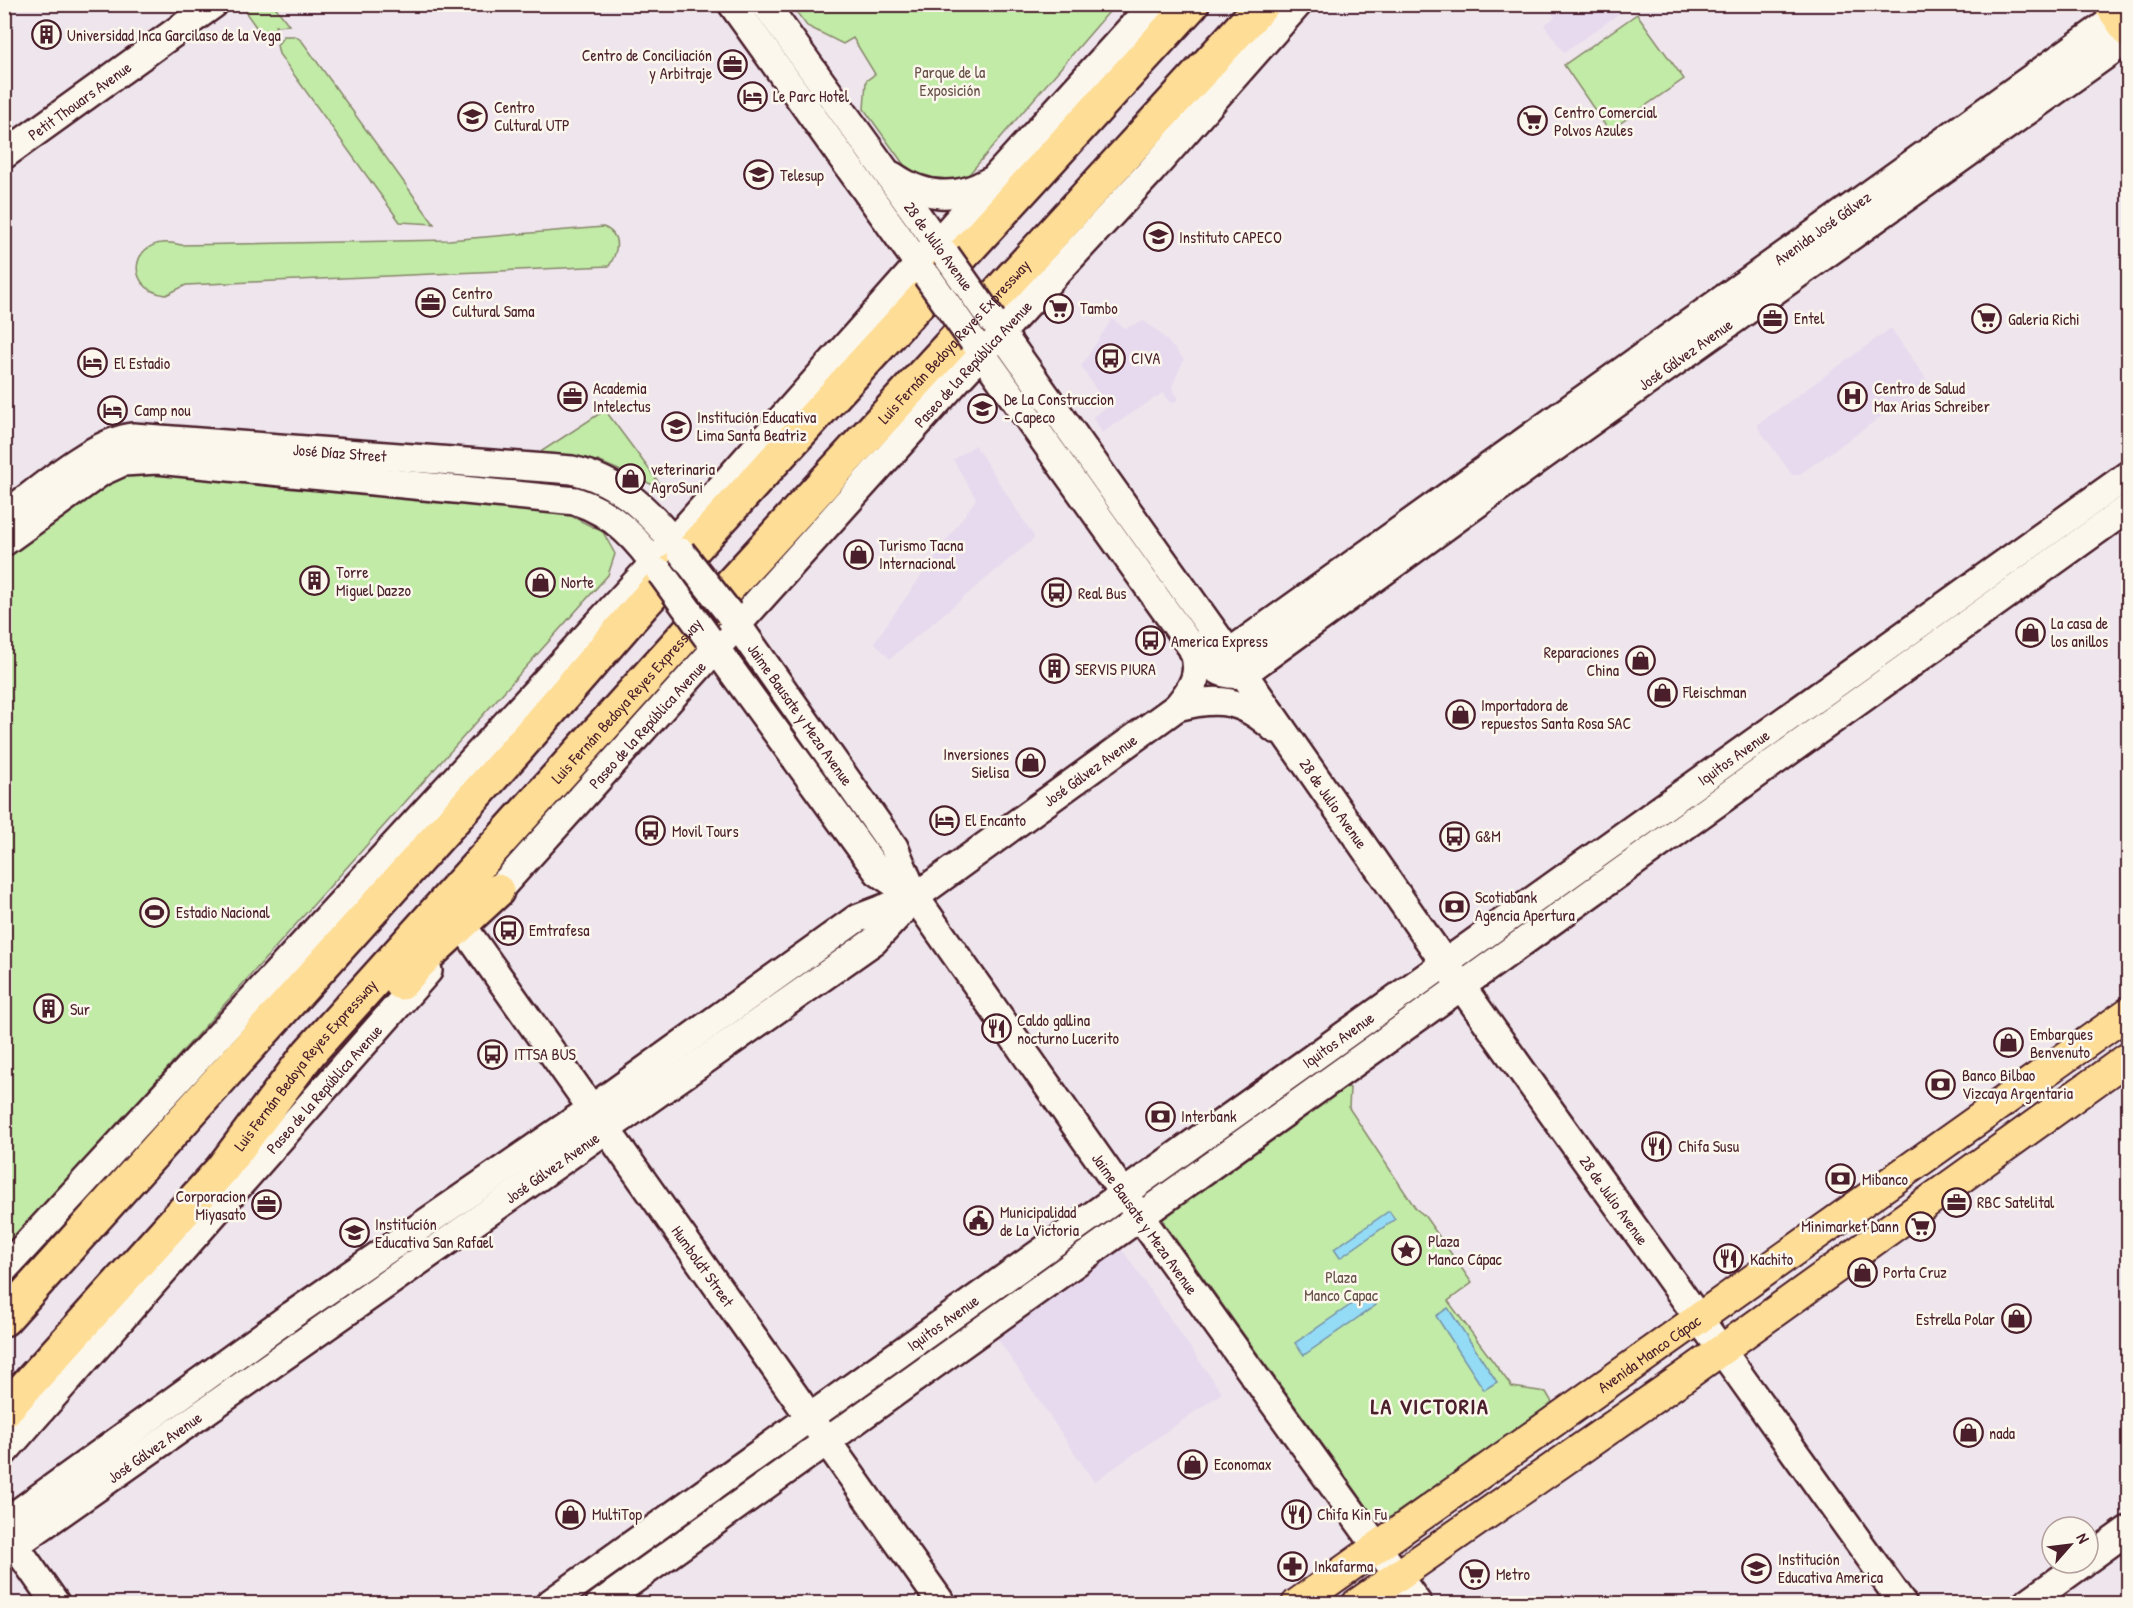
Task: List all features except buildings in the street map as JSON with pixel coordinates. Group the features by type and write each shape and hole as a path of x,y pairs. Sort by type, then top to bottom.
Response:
{"highway":[{"path":"4,1319 244,1055 643,604 1192,4"},
{"name":"Luis Fernán Bedoya Reyes Expressway","path":"4,1410 222,1169 309,1053 733,582 1263,4"},
{"path":"244,1055 257,1020 264,1011 320,944 522,729 589,633"},
{"path":"222,1169 256,1146 419,963 497,891"}],"main road":[{"name":"Petit Thouars Avenue","path":"4,154 214,4"},
{"name":"28 de Julio Avenue","path":"732,4 1187,640 1196,656 1197,672 1192,688 1177,707"},
{"name":"28 de Julio Avenue","path":"765,4 1237,663 1444,962 1903,1604"},
{"path":"4,1269 589,633 677,546 923,270 994,178 1153,4"},
{"name":"Paseo de la República Avenue","path":"4,1452 733,619 977,348 1151,171 1299,4"},
{"name":"Avenida José Gálvez","path":"1237,663 2121,23"},
{"path":"880,165 906,185 939,195 967,192 994,178"},
{"name":"José Díaz Street","path":"4,516 99,448 120,439 133,437 572,470 592,475 626,493 654,518 677,546"},
{"name":"José Díaz Street","path":"4,542 101,472 123,462 157,460 576,501 596,508 616,521 657,568"},
{"name":"Iquitos Avenue","path":"549,1604 2128,475"},
{"name":"Iquitos Avenue","path":"600,1604 2128,508"},
{"name":"Jaime Bausate y Meza Avenue","path":"677,546 733,619 894,847 915,897 1123,1193 1418,1604"},
{"name":"Jaime Bausate y Meza Avenue","path":"657,568 878,872 915,897"},
{"path":"1187,640 1216,670 1226,675 1237,663"},
{"path":"1177,707 1213,699 1231,702 1264,720 1296,749"},
{"name":"José Gálvez Avenue","path":"7,1538 292,1316 598,1119 856,919 915,897 1177,707"},
{"name":"Humboldt Street","path":"464,928 942,1604"},
{"name":"Avenida Manco Cápac","path":"1297,1604 2128,1013"},
{"path":"1357,1604 1722,1350 2128,1058"},
{"path":"2100,1550 2128,1530"},
{"path":"7,1538 56,1604"},
{"path":"2026,1604 2066,1575"}],"shaded area":[{"path":"1546,5 1631,5 1564,53 1544,25 1555,17"},
{"path":"1112,319 1125,328 1144,321 1158,331 1184,359 1172,387 1179,399 1171,404 1163,393 1102,433 1092,417 1107,407 1081,366"},
{"name":"Centro de Salud Max Arias Schreiber","path":"1891,328 1929,383 1799,475 1792,475 1758,428 1758,424"},
{"path":"975,445 1035,538 890,659 874,642 976,499 953,460"},
{"path":"1119,1245 1222,1393 1094,1482 995,1335"}],"green space":[{"path":"250,5 274,5 289,25 276,26 266,41 246,13"},
{"name":"Parque de la Exposición","path":"791,5 1115,5 958,187 917,183 864,109 866,81 875,74 853,38 843,44 807,26"},
{"path":"1637,14 1684,79 1609,131 1564,65"},
{"path":"284,36 295,36 302,41 434,224 400,222 279,54 277,45"},
{"path":"603,227 609,230 616,239 615,255 609,266 186,285 166,295 152,291 142,283 138,273 138,262 142,253 151,246 164,243 181,245 449,240"},
{"path":"605,410 660,484 660,488 598,461 541,455 542,451"},
{"name":"Estadio Nacional","path":"140,473 565,513 603,532 615,554 608,575 5,1250 5,557 115,477"},
{"name":"Plaza Manco Capac","path":"1340,1083 1350,1088 1349,1108 1416,1209 1424,1215 1472,1283 1448,1301 1512,1387 1546,1392 1553,1404 1390,1517 1376,1519 1164,1223 1162,1209"}],"water":[{"path":"1389,1211 1395,1219 1340,1258 1334,1249"},
{"path":"1368,1293 1376,1305 1304,1355 1295,1343"},
{"path":"1448,1308 1497,1382 1484,1390 1436,1316"}],"place":[{"name":"Universidad Inca Garcilaso de la Vega","path":"46,35"},
{"name":"Centro de Conciliación y Arbitraje","path":"733,64"},
{"name":"Le Parc Hotel","path":"752,96"},
{"name":"Centro Cultural UTP","path":"473,116"},
{"name":"Centro Comercial Polvos Azules","path":"1533,121"},
{"name":"Telesup","path":"759,175"},
{"name":"Instituto CAPECO","path":"1158,237"},
{"name":"Centro Cultural Sama","path":"431,302"},
{"name":"Tambo","path":"1059,308"},
{"name":"Entel","path":"1773,318"},
{"name":"Galeria Richi","path":"1987,319"},
{"name":"CIVA","path":"1110,358"},
{"name":"El Estadio","path":"93,363"},
{"name":"Academia Intelectus","path":"572,397"},
{"name":"Centro de Salud Max Arias Schreiber","path":"1853,397"},
{"name":"De La Construccion - Capeco","path":"983,408"},
{"name":"Camp nou","path":"113,410"},
{"name":"Institución Educativa Lima Santa Beatriz","path":"676,426"},
{"name":"veterinaria AgroSuni","path":"630,478"},
{"name":"Turismo Tacna Internacional","path":"858,554"},
{"name":"Torre Miguel Dazzo","path":"315,581"},
{"name":"Norte","path":"540,582"},
{"name":"Real Bus","path":"1057,593"},
{"name":"La casa de los anillos","path":"2030,632"},
{"name":"America Express","path":"1150,641"},
{"name":"Reparaciones China","path":"1640,661"},
{"name":"SERVIS PIURA","path":"1054,669"},
{"name":"Fleischman","path":"1662,692"},
{"name":"Importadora de repuestos Santa Rosa SAC","path":"1460,714"},
{"name":"Inversiones Sielisa","path":"1030,763"},
{"name":"El Encanto","path":"944,820"},
{"name":"Movil Tours","path":"651,831"},
{"name":"G&M","path":"1454,836"},
{"name":"Scotiabank Agencia Apertura","path":"1454,906"},
{"name":"Estadio Nacional","path":"155,912"},
{"name":"Emtrafesa","path":"508,930"},
{"name":"Sur","path":"49,1009"},
{"name":"Caldo gallina nocturno Lucerito","path":"996,1029"},
{"name":"Embargues Benvenuto","path":"2009,1043"},
{"name":"ITTSA BUS","path":"493,1054"},
{"name":"Banco Bilbao Vizcaya Argentaria","path":"1941,1084"},
{"name":"Interbank","path":"1160,1116"},
{"name":"Chifa Susu","path":"1657,1146"},
{"name":"Mibanco","path":"1841,1179"},
{"name":"RBC Satelital","path":"1956,1202"},
{"name":"Corporacion Miyasato","path":"267,1205"},
{"name":"Municipalidad de La Victoria","path":"979,1221"},
{"name":"Minimarket Dann","path":"1920,1226"},
{"name":"Institución Educativa San Rafael","path":"354,1233"},
{"name":"Plaza Manco Cápac","path":"1407,1250"},
{"name":"Kachito","path":"1729,1259"},
{"name":"Porta Cruz","path":"1862,1272"},
{"name":"Estrella Polar","path":"2016,1319"},
{"name":"nada","path":"1968,1433"},
{"name":"Economax","path":"1193,1464"},
{"name":"MultiTop","path":"571,1514"},
{"name":"Chifa Kin Fu","path":"1296,1514"},
{"name":"Inkafarma","path":"1293,1566"},
{"name":"Institución Educativa America","path":"1757,1568"},
{"name":"Metro","path":"1475,1574"}],"district":[{"name":"LA VICTORIA","path":"1430,1406"}]}
